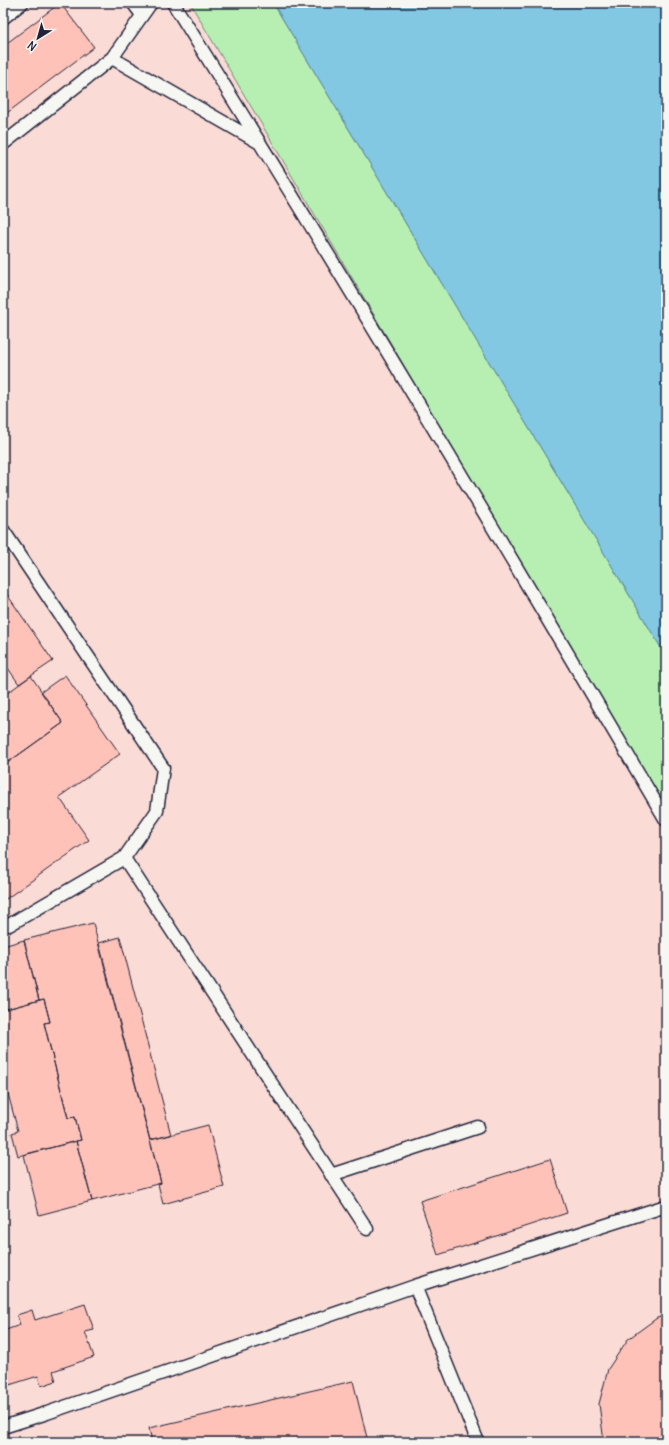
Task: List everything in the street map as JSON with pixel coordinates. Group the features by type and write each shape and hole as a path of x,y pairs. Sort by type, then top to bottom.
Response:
{"lane":[{"path":"3,18 22,3"},
{"path":"133,3 142,15"},
{"path":"3,144 112,58 151,3"},
{"path":"173,3 261,144 521,573 666,820"},
{"path":"112,58 261,144"},
{"path":"3,530 163,768 158,811 124,858 9,924 3,924"},
{"path":"124,858 367,1229"},
{"path":"332,1175 478,1127"},
{"path":"3,1427 415,1286 666,1206"},
{"path":"415,1286 478,1442"}],"shaded area":[{"path":"3,3 190,3 666,810 666,1442 3,1442"}],"green space":[{"path":"190,3 273,3 666,656 666,810"}],"water":[{"path":"273,3 666,3 666,656"}],"building":[{"path":"60,3 94,47 3,116 3,46"},
{"path":"3,592 6,593 53,661 19,684 3,661"},
{"path":"65,675 120,754 59,797 89,840 3,901 3,766 63,723 41,692"},
{"path":"31,676 63,723 3,766 3,696"},
{"path":"93,923 161,1183 92,1201 76,1141 81,1140 75,1117 68,1118 44,1023 50,1022 44,999 39,1000 24,940"},
{"path":"120,937 171,1135 150,1140 99,943"},
{"path":"24,940 39,1000 3,1010 3,946"},
{"path":"44,999 50,1022 44,1023 68,1118 75,1117 81,1140 18,1156 12,1133 18,1131 3,1075 3,1010"},
{"path":"208,1125 224,1187 163,1204 158,1184 161,1183 150,1140"},
{"path":"76,1141 92,1201 39,1215 24,1155"},
{"path":"550,1159 567,1213 438,1255 420,1201"},
{"path":"85,1304 94,1330 85,1332 94,1357 53,1371 56,1381 41,1386 38,1376 3,1387 3,1331 20,1325 17,1315 32,1310 35,1320"},
{"path":"666,1315 666,1442 604,1442 599,1404 608,1369 628,1339 657,1318"},
{"path":"353,1381 368,1442 152,1442 149,1428"}]}
